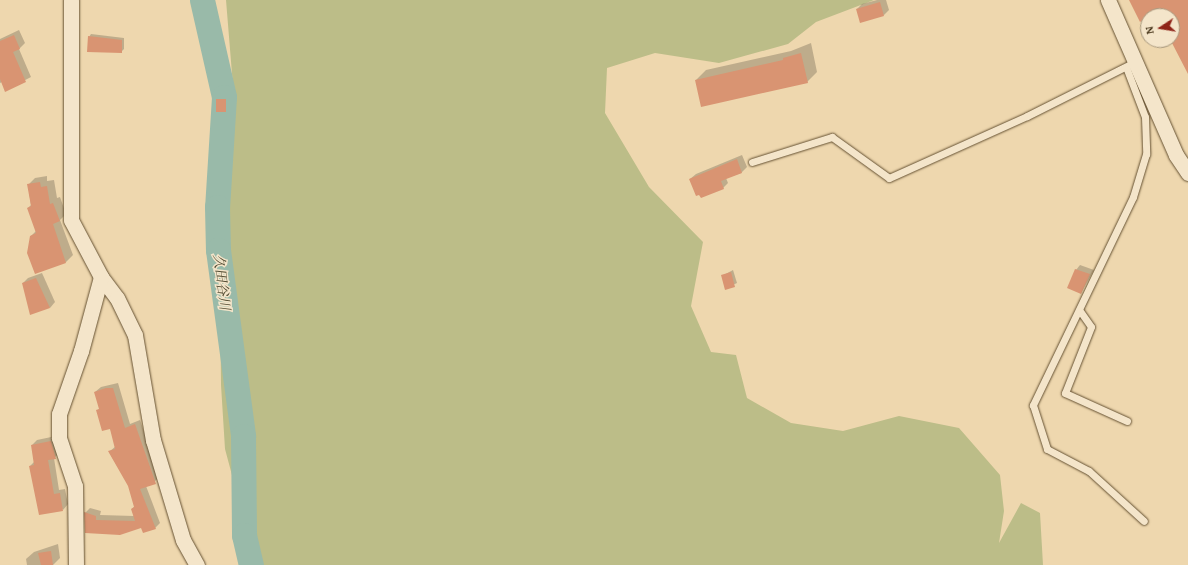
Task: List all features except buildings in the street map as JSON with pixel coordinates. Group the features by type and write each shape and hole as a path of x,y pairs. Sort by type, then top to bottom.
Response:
{"street":[{"path":"72,0 70,220 101,277 117,298 135,335 153,440 183,540 197,565"},
{"path":"1108,0 1130,64 1176,155 1188,173"},
{"path":"76,565 75,486 60,438 59,414 81,351 101,277"}],"lane":[{"path":"752,162 832,137 889,178 1027,116 1130,64 1145,117 1146,154 1133,197 1080,311 1033,405 1048,449 1089,471 1144,521"},
{"path":"1080,311 1091,327 1065,393 1127,421"}],"green space":[{"path":"226,0 874,0 816,22 788,44 719,63 655,53 607,68 605,113 649,187 703,242 691,306 711,352 736,355 747,398 791,423 843,431 899,416 959,428 1000,475 1004,511 999,543 1021,503 1040,513 1043,565 256,565 225,449 221,385 220,280 233,86"}],"waterway":[{"name":"久田谷川","path":"202,0 224,97 217,207 218,250 243,436 244,535 251,565"}]}
